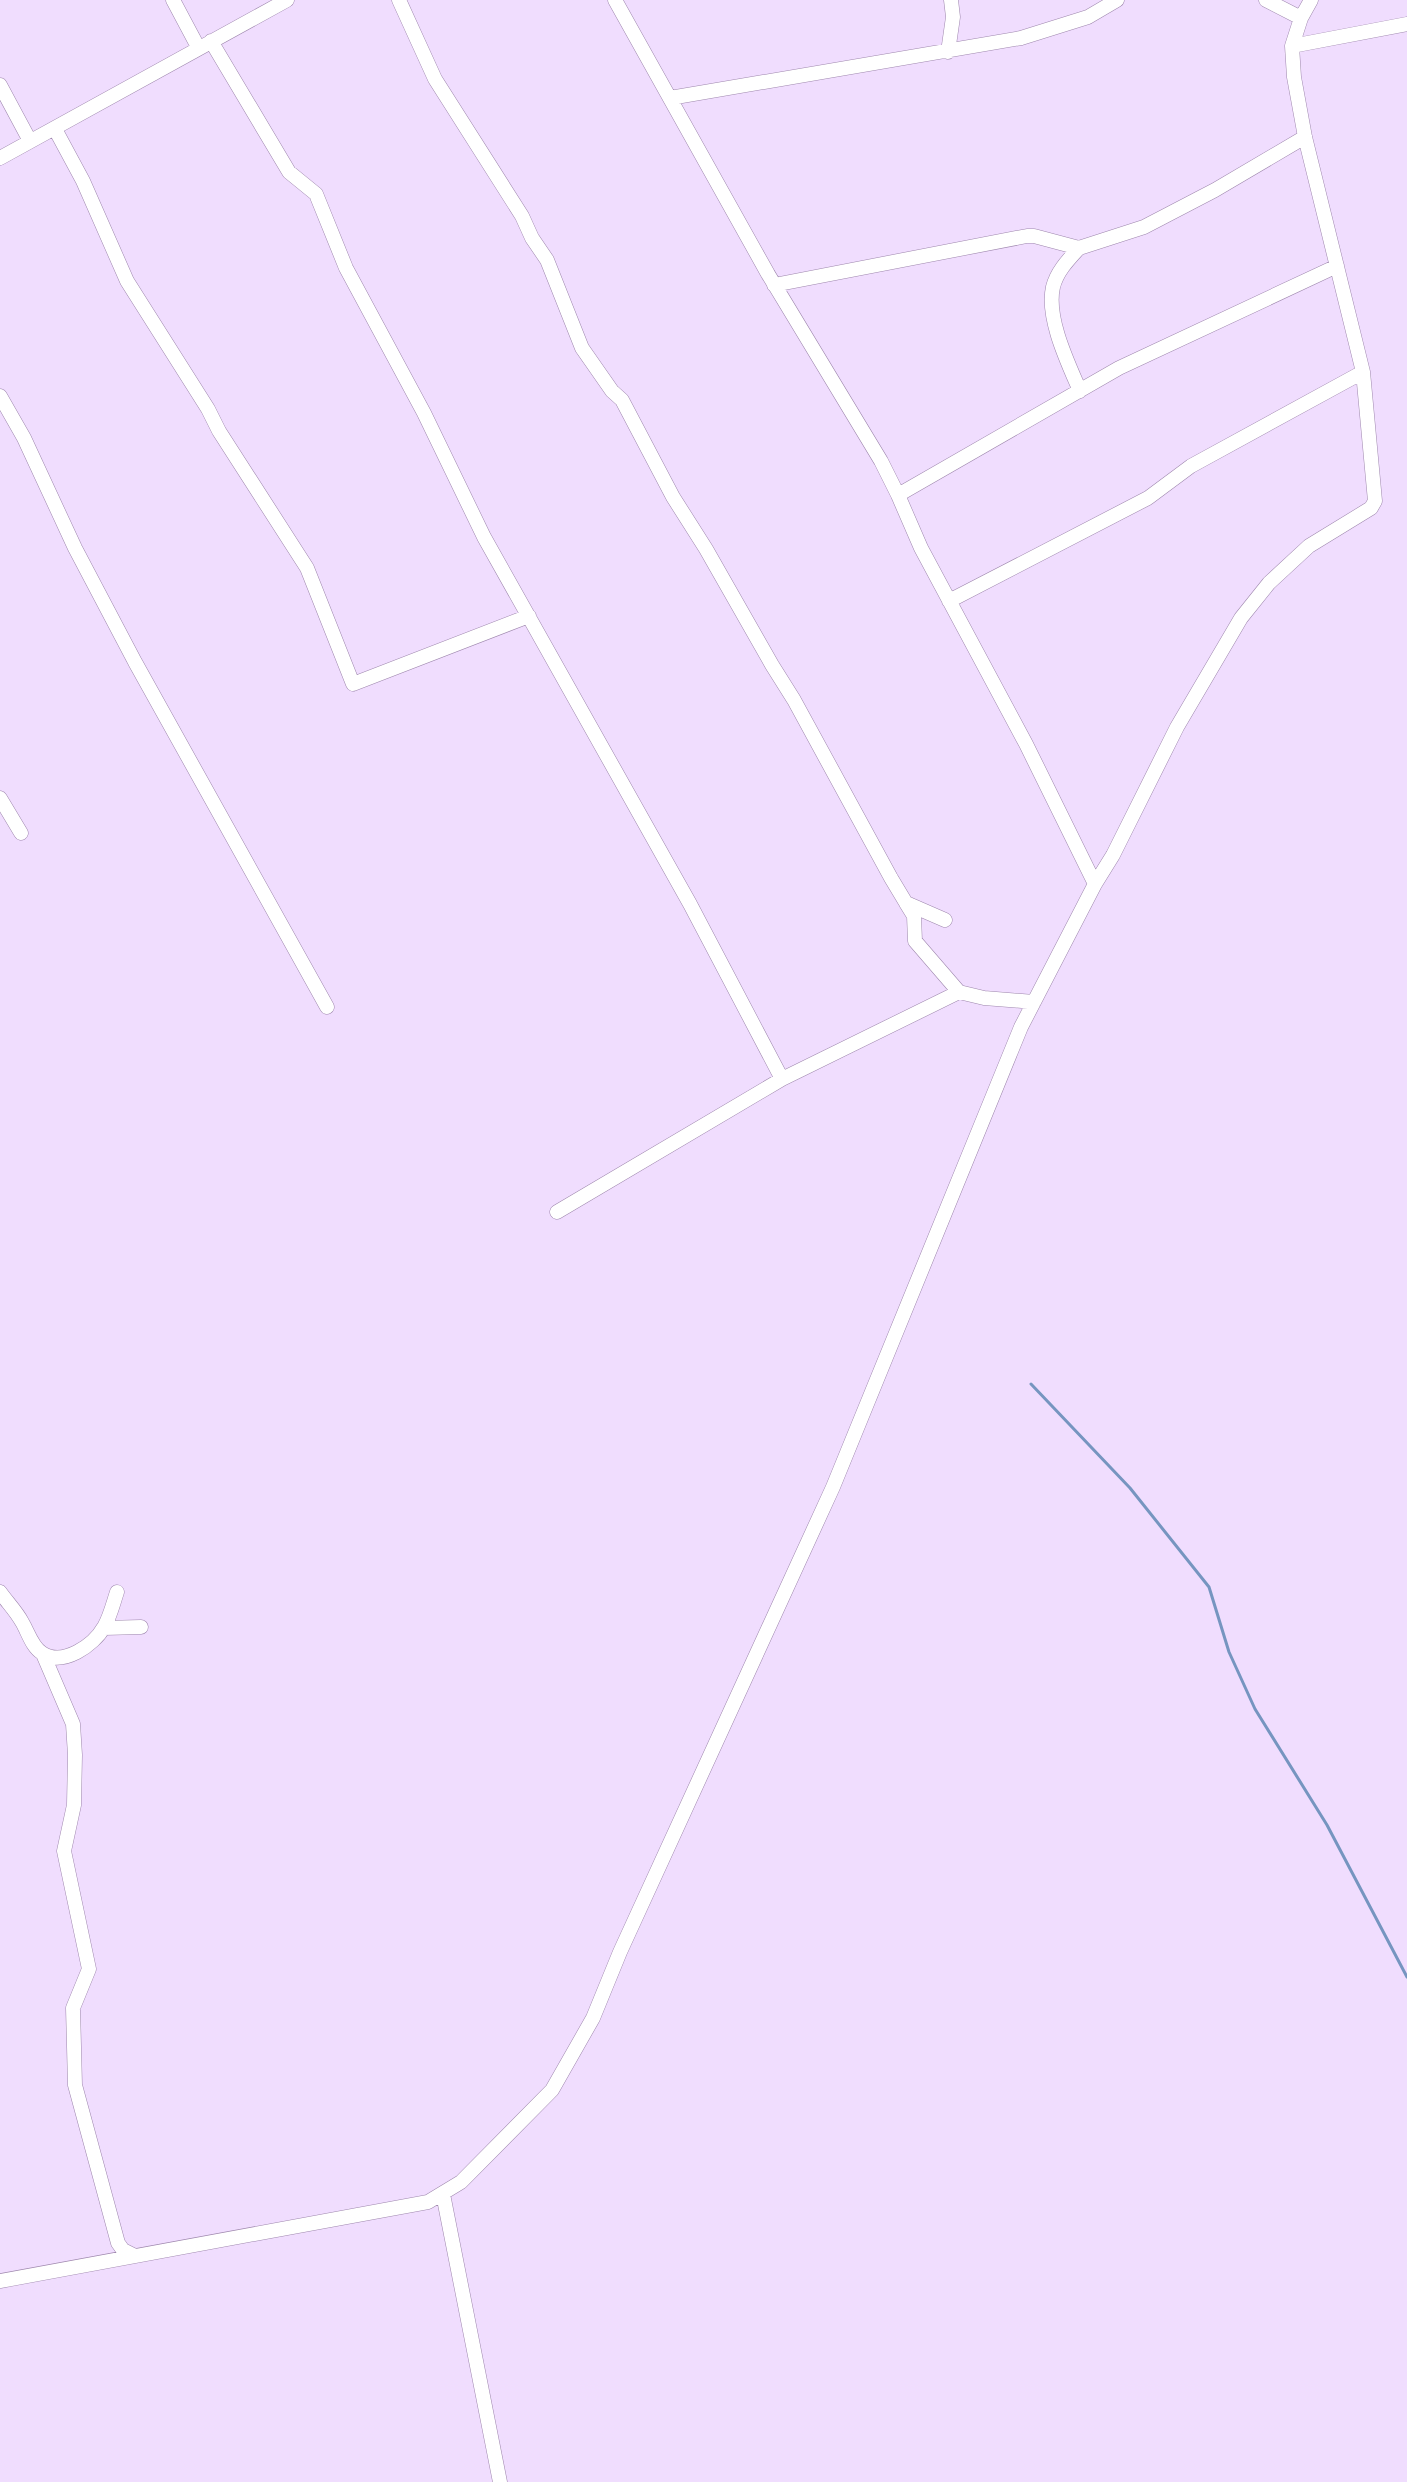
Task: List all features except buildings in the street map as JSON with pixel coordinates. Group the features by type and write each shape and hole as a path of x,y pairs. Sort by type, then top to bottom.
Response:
{"street":[{"path":"173,0 198,48"},
{"path":"0,158 287,0"},
{"path":"399,0 435,79 522,216 532,238 547,260 582,348 612,391 622,400 673,498 706,549 771,665 794,700 860,824 914,916 915,941 959,992 984,998 1034,1002"},
{"path":"615,0 774,285 881,461 921,548 1026,744 1095,884"},
{"path":"948,52 953,17 951,0"},
{"path":"670,98 948,52 1032,35 1088,17 1117,0"},
{"path":"1266,0 1301,18"},
{"path":"0,2281 428,2202 461,2182 552,2090 593,2018 620,1952 833,1487 1021,1027 1095,884 1130,824 1177,727 1240,618 1269,583 1309,546 1371,508 1375,501 1363,372 1305,137 1294,77 1292,46 1301,18 1311,0"},
{"path":"1292,46 1407,24"},
{"path":"211,40 290,172 316,194 346,268 424,413 484,537 690,904 782,1079"},
{"path":"0,85 30,141"},
{"path":"55,129 83,181 127,281 208,410 224,440 308,568 353,684 529,616"},
{"path":"1080,391 1062,347 1053,311 1053,288 1060,270 1079,248 1144,227 1215,190 1305,137"},
{"path":"774,285 1027,236 1079,248"},
{"path":"898,495 1119,368 1337,266"},
{"path":"949,602 1148,498 1191,466 1363,372"},
{"path":"0,396 24,438 75,548 135,663 327,1007"},
{"path":"0,798 21,833"},
{"path":"906,903 945,920"},
{"path":"557,1212 782,1079 959,992"},
{"path":"0,1592 43,1654 73,1724 74,1805 64,1851 89,1969 73,2008 75,2085 118,2243 123,2250 135,2256"},
{"path":"43,1654 57,1658 70,1656 95,1641 104,1628 117,1592"},
{"path":"104,1628 141,1627"},
{"path":"443,2194 500,2482"}],"waterway":[{"path":"1031,1384 1130,1488 1209,1587 1229,1652 1255,1709 1327,1825 1407,1977"}]}
